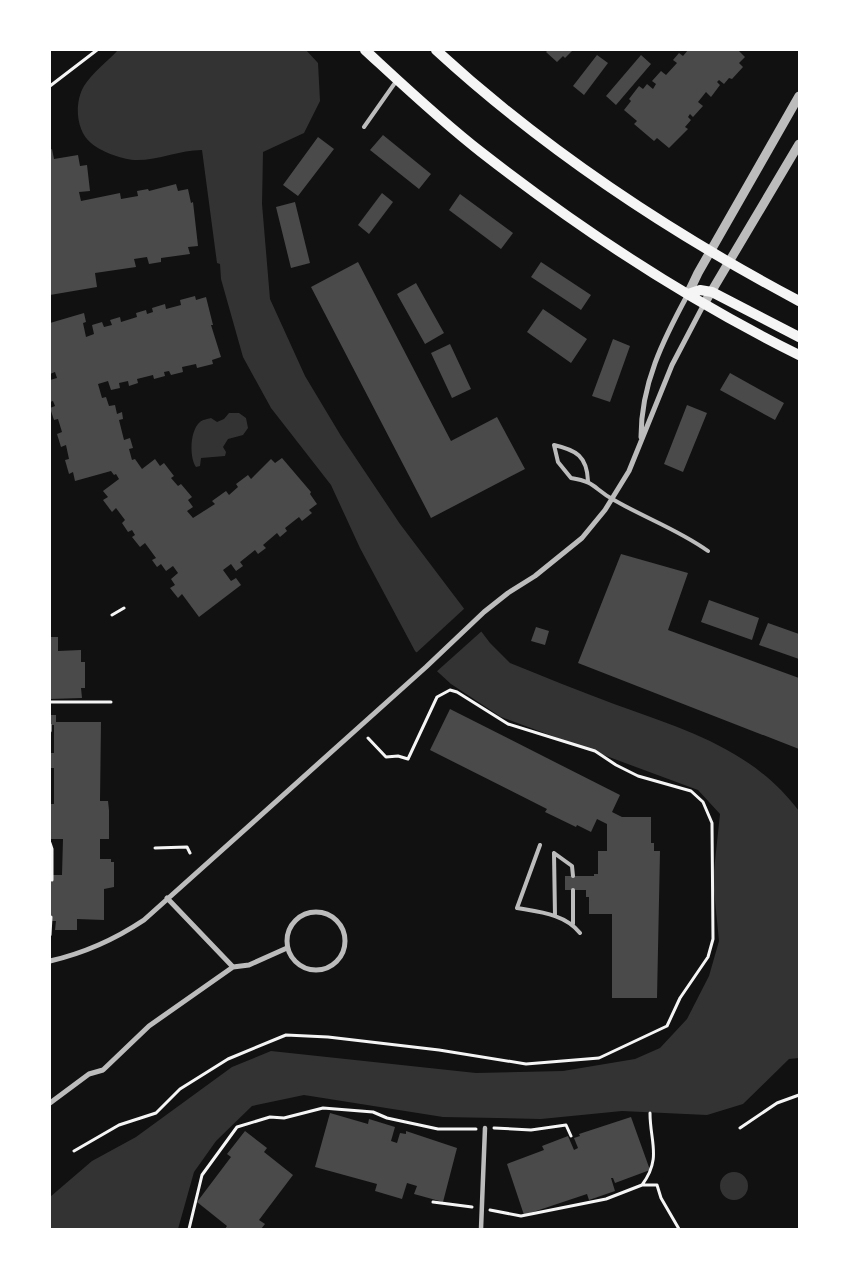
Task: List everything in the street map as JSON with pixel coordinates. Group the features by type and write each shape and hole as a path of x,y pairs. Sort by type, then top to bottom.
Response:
{"main road":[{"path":"365,50 480,152 610,247 704,304 799,355"},
{"path":"436,50 550,145 616,193 729,264 799,302"},
{"path":"688,294 700,290 712,292 799,337"}],"street":[{"path":"641,440 641,418 651,372 710,252 799,96"},
{"path":"50,961 95,948 144,920 426,668 484,612 508,593 536,576 576,543 612,500 628,471 672,365 704,304 799,144"},
{"path":"167,898 233,967"},
{"path":"323,913 332,917 344,932 345,942 339,959 324,969 306,968 298,964 288,948 289,928 295,920 304,914 323,913"},
{"path":"50,1103 89,1074 103,1070 149,1026 233,967 249,965 288,948"},
{"path":"481,1229 484,1128"}],"lane":[{"path":"364,127 397,80"},
{"path":"588,481 588,466 573,450 554,445 558,462 570,478 588,481 612,500 689,537 708,551"},
{"path":"540,845 517,908 555,916 573,924 580,933"},
{"path":"555,916 554,852 572,866 573,876"},
{"path":"573,890 573,924"}],"path":[{"path":"50,86 97,50"},
{"path":"112,615 124,608"},
{"path":"50,702 111,702"},
{"path":"50,725 50,731"},
{"path":"50,843 52,880"},
{"path":"155,848 187,847 190,853"},
{"path":"50,936 51,917"},
{"path":"74,1151 103,1132 156,1113 180,1090 228,1059 286,1035 328,1037 439,1050"},
{"path":"740,1128 777,1103 799,1095"},
{"path":"189,1229 202,1174 237,1126 270,1117 284,1118 323,1108 373,1112 387,1118 438,1129 531,1130 566,1125 571,1136"},
{"path":"642,1185 650,1174 655,1154 650,1112"},
{"path":"433,1202 483,1208 521,1216 606,1199 642,1185 657,1185 661,1198 679,1229"}],"shaded area":[{"path":"118,50 306,50 318,63 320,101 304,133 263,152 262,204 270,299 305,376 341,436 400,524 490,643 510,663 666,723 715,744 738,756 760,771 780,789 799,811 799,1058 789,1059 743,1104 707,1115 622,1111 541,1119 443,1117 304,1095 252,1106 216,1141 194,1172 178,1229 50,1229 50,1197 92,1161 136,1137 232,1067 271,1051 476,1073 563,1071 635,1059 660,1048 687,1019 709,976 719,941 713,880 720,814 698,790 501,717 451,684 415,651 360,548 331,485 271,408 243,357 221,279 220,264 217,263 202,150 134,160 100,149 86,138 82,131 78,108 84,86 91,76"},
{"path":"229,413 239,413 246,418 248,428 243,435 228,439 223,447 226,452 225,456 201,458 200,466 196,467 192,457 192,437 197,426 200,422 211,418 217,422 224,419"},
{"path":"734,1172 744,1176 748,1186 744,1196 734,1200 724,1196 720,1186 724,1176"}],"pier":[{"path":"466,607 483,630 435,673 415,654"}],"building":[{"path":"548,50 573,50 565,58 563,56 557,62 546,52"},
{"path":"688,50 738,50 745,57 739,63 743,67 732,79 729,78 724,84 719,80 717,82 720,85 711,97 706,92 698,102 703,106 693,117 690,114 688,117 691,120 685,127 688,129 669,148 657,138 654,141 634,124 637,121 624,110 631,101 629,99 639,86 643,89 647,84 653,89 656,84 652,81 661,71 666,75 677,63 673,60 679,53 683,56"},
{"path":"597,55 608,63 584,95 573,86"},
{"path":"641,55 651,64 616,105 606,96"},
{"path":"383,135 431,174 419,189 370,150"},
{"path":"318,137 334,149 298,196 283,185"},
{"path":"52,149 54,159 78,155 80,166 87,165 90,191 79,192 81,201 120,193 121,199 138,196 137,191 148,189 149,191 176,184 178,191 188,189 191,203 193,202 198,246 188,247 190,254 161,258 161,262 149,264 147,257 134,259 136,267 95,273 97,287 50,295 50,150"},
{"path":"382,193 393,202 369,234 358,225"},
{"path":"460,194 513,233 501,249 449,210"},
{"path":"295,202 310,263 291,268 276,207"},
{"path":"358,262 451,441 497,417 525,469 431,518 311,287"},
{"path":"541,262 591,295 581,310 531,277"},
{"path":"416,283 444,333 425,344 397,294"},
{"path":"195,296 196,300 206,297 213,325 211,325 221,357 212,360 213,364 197,368 196,364 182,367 183,372 171,375 169,371 164,372 165,376 154,379 153,375 137,379 138,383 129,386 128,381 119,383 120,388 111,390 108,381 98,384 102,398 106,397 109,406 115,405 117,414 122,412 123,419 119,420 124,440 130,438 133,448 129,449 132,460 135,459 142,469 155,459 160,466 164,463 174,476 171,478 178,486 181,484 192,497 188,500 193,507 187,511 193,518 215,504 212,501 226,491 229,495 238,487 236,484 248,475 251,479 271,459 275,463 282,458 311,492 310,494 317,504 309,510 312,513 302,521 299,517 285,528 287,531 280,537 277,533 263,545 266,548 258,554 255,550 240,562 243,566 236,571 231,564 223,570 231,581 236,578 241,585 199,617 182,594 178,598 170,588 175,585 171,579 178,573 173,566 166,571 161,564 157,567 152,560 156,558 145,543 140,547 132,537 135,535 132,530 128,532 122,523 125,520 116,508 112,512 103,500 108,497 103,491 119,479 116,474 114,475 111,471 75,481 73,472 69,474 65,460 69,459 66,445 61,447 57,434 62,432 58,419 54,420 50,408 55,406 53,401 50,402 50,380 57,378 55,372 50,374 50,323 84,313 86,322 83,323 86,337 94,334 92,325 102,322 104,327 112,325 110,320 120,317 121,322 137,317 136,313 146,310 147,314 153,312 152,308 165,304 166,309 181,305 180,300"},
{"path":"543,309 587,339 571,363 527,332"},
{"path":"613,339 630,346 610,402 592,396"},
{"path":"450,344 471,389 452,398 431,353"},
{"path":"730,373 784,403 775,420 720,390"},
{"path":"687,405 707,413 683,472 664,464"},
{"path":"621,554 688,573 668,630 799,678 799,749 578,663"},
{"path":"709,600 759,618 752,640 701,622"},
{"path":"768,623 799,634 799,659 759,645"},
{"path":"536,627 549,631 545,645 531,641"},
{"path":"50,637 58,637 58,651 81,650 81,662 85,662 85,688 81,688 82,698 50,699"},
{"path":"450,709 620,795 612,812 622,817 651,817 651,843 654,843 654,851 660,851 657,998 612,998 612,914 589,914 589,897 586,897 586,890 565,890 565,876 594,876 594,874 598,874 598,851 607,851 607,824 597,819 591,832 577,825 576,827 545,812 547,809 430,750"},
{"path":"50,715 56,715 56,722 101,722 100,801 108,801 109,839 100,839 100,859 111,859 111,862 114,862 114,887 104,889 104,920 77,919 77,930 55,930 56,921 52,921 52,917 50,917 50,880 53,880 53,875 62,875 63,839 50,839 50,804 54,804 54,768 50,768 50,753 54,753 54,725 50,725"},
{"path":"330,1113 368,1124 369,1119 395,1127 391,1141 397,1143 400,1133 406,1134 406,1131 457,1148 443,1202 414,1194 417,1186 407,1183 402,1199 375,1191 377,1184 315,1167"},
{"path":"631,1117 650,1170 615,1183 613,1178 611,1178 615,1191 589,1200 587,1194 524,1215 507,1164 544,1150 542,1146 568,1136 574,1150 578,1148 574,1138 580,1136 579,1134"},
{"path":"245,1131 267,1148 264,1152 293,1175 259,1220 265,1224 261,1229 225,1229 227,1226 197,1202 231,1157 227,1154"}]}
